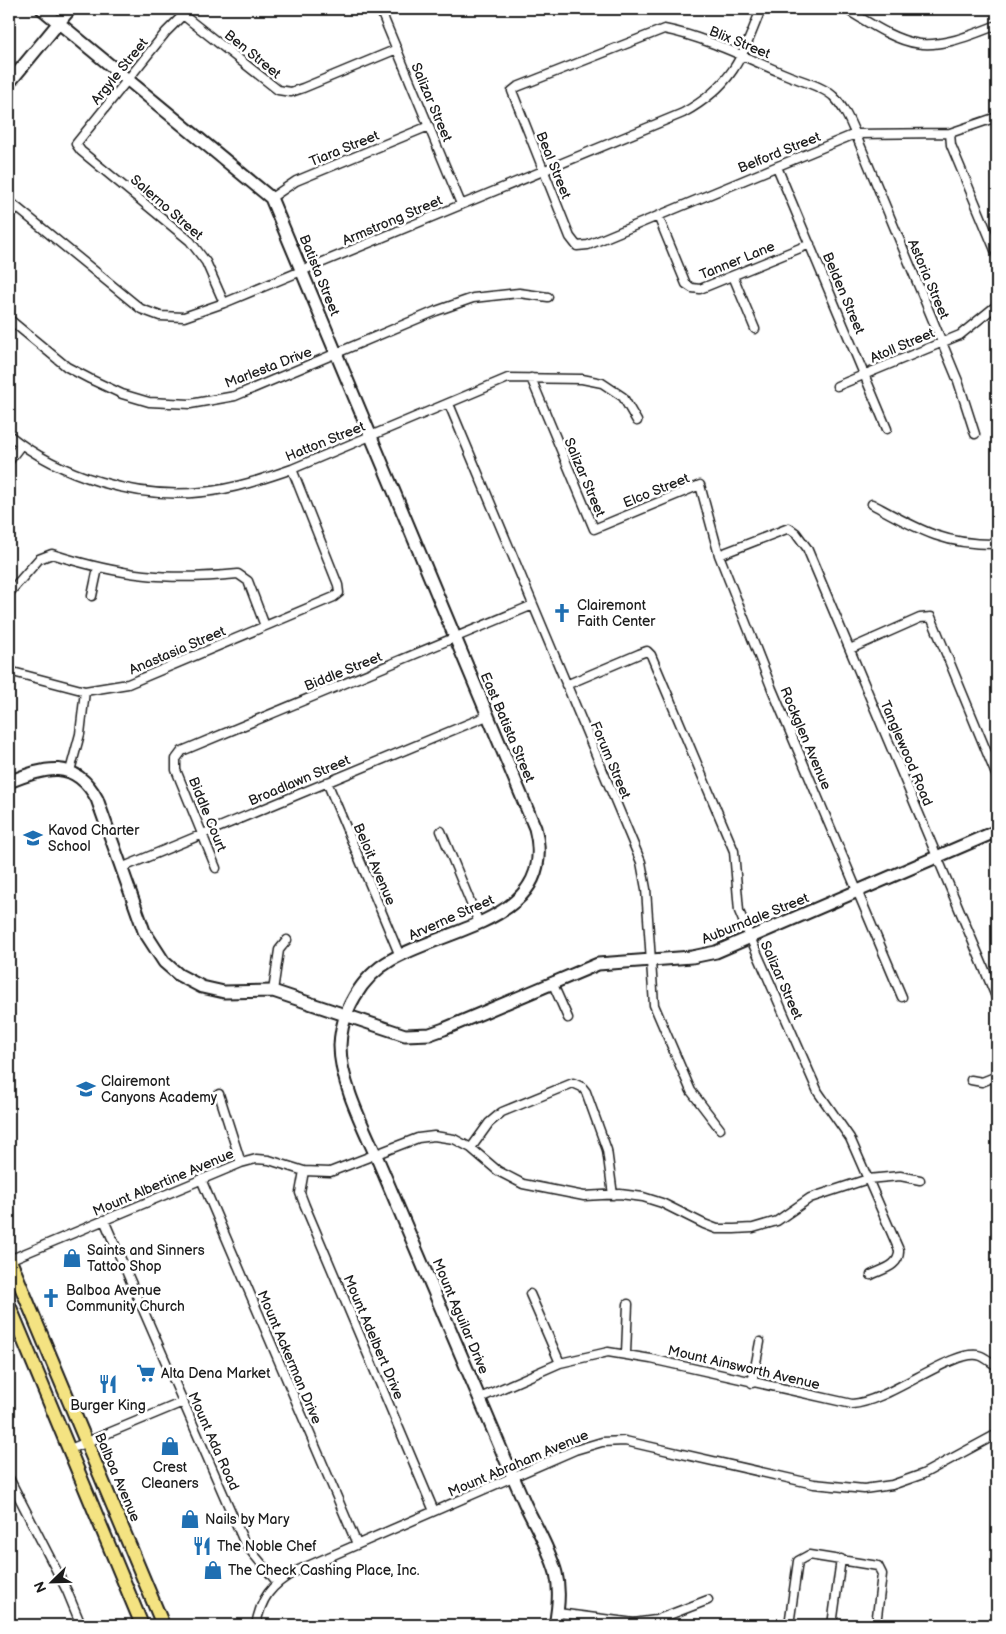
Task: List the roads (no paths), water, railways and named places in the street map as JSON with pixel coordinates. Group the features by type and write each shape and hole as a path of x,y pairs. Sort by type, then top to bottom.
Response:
{"main road":[{"name":"Balboa Avenue","path":"9,1259 163,1625"},
{"path":"9,1305 142,1625"}],"street":[{"name":"Batista Street","path":"42,9 271,198 454,638"},
{"path":"9,84 70,9"},
{"name":"Salizar Street","path":"380,9 462,204"},
{"name":"Armstrong Street","path":"9,201 130,302 141,309 160,316 184,317 224,303 683,112 705,101 722,85 742,57 761,9"},
{"path":"846,9 899,40 915,44 935,45 964,38 997,25"},
{"name":"Ben Street","path":"183,15 278,90 291,92 303,88 397,49"},
{"name":"Argyle Street","path":"76,144 166,32 183,15"},
{"name":"Blix Street","path":"512,92 535,80 664,29 680,32 832,95 846,112 855,134"},
{"name":"Beal Street","path":"512,92 570,237 577,246"},
{"name":"Belford Street","path":"577,246 588,244 658,216 855,134 950,133 997,117"},
{"name":"Tiara Street","path":"271,198 296,181 429,126"},
{"path":"950,133 951,145 997,255"},
{"name":"Astoria Street","path":"855,134 958,381 975,434"},
{"name":"Salerno Street","path":"76,144 81,151 190,241 206,262 224,303"},
{"name":"Belden Street","path":"777,167 887,429"},
{"name":"Tanner Lane","path":"658,216 686,284 692,288 700,289 810,244"},
{"path":"733,276 755,329"},
{"name":"Marlesta Drive","path":"9,318 67,367 122,394 168,404 190,404 235,396 436,311 473,298 519,292 548,297"},
{"name":"Atoll Street","path":"837,386 960,335 997,305"},
{"name":"Hatton Street","path":"9,435 21,445 76,473 108,484 149,492 201,492 225,489 292,469 508,378 582,379 602,383 623,396 637,421"},
{"name":"Salizar Street","path":"530,378 594,529"},
{"name":"Forum Street","path":"449,404 641,862 646,889 654,1005 691,1091 720,1129"},
{"path":"9,461 21,445"},
{"name":"Anastasia Street","path":"9,671 85,691 128,684 334,598 339,593 338,585 292,469"},
{"name":"Elco Street","path":"594,529 700,485"},
{"name":"Rockglen Avenue","path":"700,485 719,556 772,689 902,997"},
{"path":"872,504 927,534 951,541 997,544"},
{"name":"Tanglewood Road","path":"719,556 788,528 796,533 806,548 997,999"},
{"path":"9,594 39,559 49,554 98,568 149,577 198,578 238,574 248,581 265,626"},
{"path":"92,596 98,568"},
{"name":"Biddle Street","path":"176,770 176,758 182,751 533,604"},
{"path":"850,649 920,618 930,617 933,620 997,777"},
{"name":"East Batista Street","path":"454,638 535,828"},
{"name":"Salizar Street","path":"566,685 647,651 651,655 734,851 739,911 750,938 818,1092 850,1138 899,1250 900,1257 894,1264 871,1275"},
{"path":"70,771 80,734 85,691"},
{"name":"Broadlawn Street","path":"122,868 487,716"},
{"path":"9,782 48,768 70,771 88,784 97,799 144,931 156,952 172,969 188,980 214,990 238,993 273,991 279,950 287,940"},
{"name":"Biddle Court","path":"176,770 216,868"},
{"name":"Beloit Avenue","path":"327,782 400,956"},
{"name":"Arverne Street","path":"345,1016 362,985 376,971 400,956 501,912 520,898 530,885 538,866 539,843 535,828"},
{"path":"441,831 479,923"},
{"name":"Auburndale Street","path":"273,991 405,1035 430,1034 598,964 704,956 997,831"},
{"path":"552,982 568,1018"},
{"name":"Mount Aguilar Drive","path":"345,1016 340,1038 343,1072 513,1477 551,1558 557,1577 558,1614 555,1625"},
{"path":"971,1080 982,1082 997,1076"},
{"path":"471,1148 488,1123 502,1112 573,1083 582,1087 586,1092 607,1150 613,1195"},
{"path":"219,1094 241,1163"},
{"name":"Mount Albertine Avenue","path":"9,1259 241,1163 269,1160 304,1171 330,1172 418,1138 434,1136 454,1139 471,1148 498,1172 524,1184 584,1196 643,1197 662,1203 716,1228 753,1228 777,1221 810,1198 868,1179 900,1176 920,1180"},
{"name":"Mount Adelbert Drive","path":"304,1171 300,1193 304,1206 434,1512"},
{"name":"Mount Ackerman Drive","path":"201,1179 357,1544"},
{"name":"Mount Ada Road","path":"104,1220 245,1544 277,1582"},
{"path":"530,1294 560,1363"},
{"path":"626,1353 628,1304"},
{"path":"752,1383 760,1342"},
{"name":"Mount Ainsworth Avenue","path":"480,1398 560,1363 608,1352 626,1353 752,1383 857,1404 888,1394 965,1354 980,1355 997,1366"},
{"path":"70,1449 183,1402"},
{"name":"Mount Abraham Avenue","path":"256,1625 261,1605 277,1582 357,1544 575,1450 602,1442 625,1441 814,1484 864,1489 892,1485 923,1474 997,1434"},
{"path":"9,1478 67,1591 81,1625"},
{"path":"789,1625 798,1561 809,1555 878,1566 882,1574 876,1625"},
{"path":"832,1625 841,1559"},
{"path":"558,1614 634,1623 656,1620 708,1600"}],"place":[{"name":"Clairemont Faith Center","path":"562,613"},
{"name":"Kavod Charter School","path":"33,838"},
{"name":"Clairemont Canyons Academy","path":"86,1089"},
{"name":"Saints and Sinners Tattoo Shop","path":"72,1258"},
{"name":"Balboa Avenue Community Church","path":"51,1298"},
{"name":"Alta Dena Market","path":"146,1373"},
{"name":"Burger King","path":"108,1384"},
{"name":"Crest Cleaners","path":"170,1446"},
{"name":"Nails by Mary","path":"190,1519"},
{"name":"The Noble Chef","path":"202,1546"},
{"name":"The Check Cashing Place, Inc.","path":"213,1570"}]}
